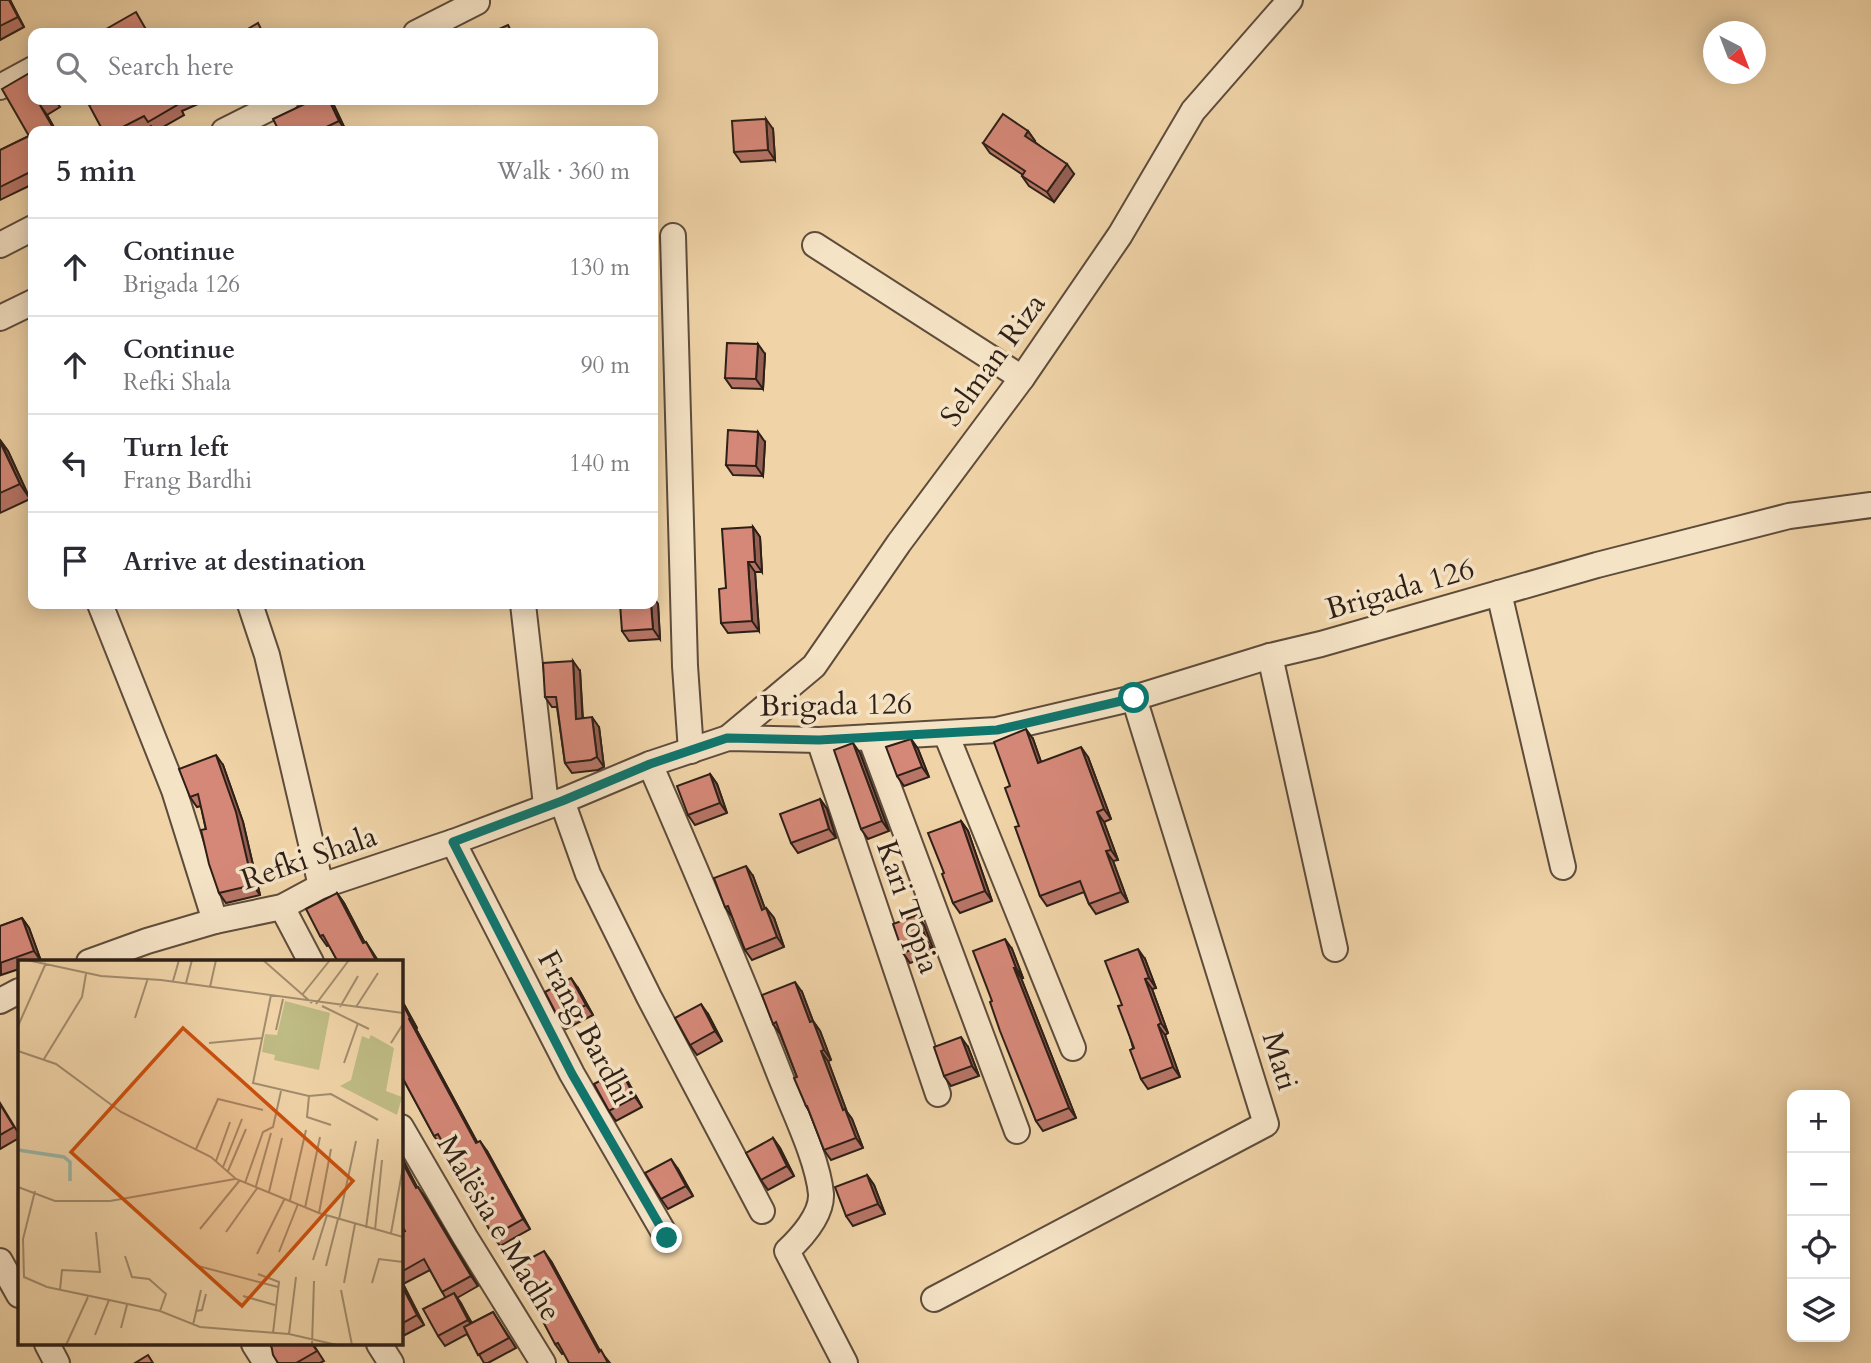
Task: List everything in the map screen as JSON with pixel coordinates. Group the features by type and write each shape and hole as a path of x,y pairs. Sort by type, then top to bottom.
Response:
{"street":[{"name":"Selman Riza","path":"727,738 814,666 899,543 1022,378 1120,235 1193,111 1290,0"},
{"path":"426,28 477,2"},
{"path":"0,87 28,72"},
{"path":"233,126 276,105"},
{"path":"0,245 28,231"},
{"path":"673,236 685,666 691,751"},
{"path":"815,245 1022,378"},
{"path":"0,318 28,304"},
{"name":"Brigada 126","path":"727,738 819,740 997,730 1134,698 1270,656 1321,644 1597,565 1789,516 1871,505"},
{"path":"1499,593 1563,867"},
{"path":"102,609 174,790 215,921"},
{"path":"252,609 267,655 321,886"},
{"path":"524,609 554,803 649,997 762,1211"},
{"path":"1270,656 1335,949"},
{"name":"Mati","path":"934,1299 1266,1124 1134,698"},
{"name":"Brigada 126","path":"946,734 1073,1048"},
{"path":"870,737 1017,1130"},
{"name":"Refki Shala","path":"102,960 152,952 215,921 282,907 321,886 453,842 650,764 727,738"},
{"name":"Kari Topia","path":"819,740 938,1094"},
{"path":"650,764 758,1020 815,1166 821,1196 813,1221 802,1237 787,1251 845,1363"},
{"name":"Frang Bardhi","path":"453,842 572,1074 667,1238"},
{"path":"282,907 310,960"},
{"path":"0,1001 18,992"},
{"name":"Malësia e Madhe","path":"402,1128 543,1363"},
{"path":"0,1261 18,1293"},
{"path":"48,1346 57,1363"},
{"path":"255,1346 266,1363"},
{"path":"380,1346 391,1363"}],"building":[{"path":"0,0 9,0 18,17 0,26"},
{"path":"136,12 145,28 108,28"},
{"path":"28,74 28,105 40,105 52,126 28,126 28,134 2,89"},
{"path":"89,105 177,105 148,122 144,116 125,126 100,126"},
{"path":"302,105 331,105 339,121 328,126 276,126 273,119"},
{"path":"1003,114 1028,131 1025,136 1067,164 1047,192 1022,176 1025,171 983,143"},
{"path":"766,119 768,150 734,152 732,121"},
{"path":"28,136 28,173 0,187 0,150"},
{"path":"727,343 758,344 756,379 725,378"},
{"path":"728,430 758,432 756,466 726,465"},
{"path":"0,442 20,484 0,493"},
{"path":"753,527 755,562 748,562 752,621 721,623 719,589 726,588 722,529"},
{"path":"620,609 651,609 653,629 622,631"},
{"path":"573,661 576,719 592,717 597,757 565,763 556,697 545,697 543,663"},
{"path":"1026,729 1038,763 1081,747 1104,809 1097,812 1111,850 1106,851 1121,892 1089,904 1080,881 1040,896 1015,827 1019,826 1005,788 1010,786 994,742"},
{"path":"911,739 922,767 897,776 886,747"},
{"path":"853,743 882,821 861,829 834,750"},
{"path":"216,755 236,812 253,885 219,893 201,830 206,829 198,794 190,797 179,769"},
{"path":"710,774 720,803 688,815 677,786"},
{"path":"820,799 829,829 791,843 780,814"},
{"path":"961,821 985,891 953,903 928,833"},
{"path":"746,866 762,910 766,908 777,937 745,950 714,878"},
{"path":"337,893 363,943 366,942 376,960 337,960 306,909"},
{"path":"917,915 928,944 903,953 893,924"},
{"path":"22,918 34,951 0,963 0,926"},
{"path":"1005,939 1069,1108 1036,1121 1000,1031 973,951"},
{"path":"1138,949 1149,978 1145,979 1161,1023 1158,1025 1173,1067 1141,1079 1130,1050 1134,1048 1118,1006 1122,1005 1105,961"},
{"path":"571,978 586,1005 559,1019 545,992"},
{"path":"795,982 810,1022 813,1021 824,1050 821,1051 856,1138 824,1150 794,1078 797,1077 776,1022 773,1024 762,995"},
{"path":"402,1003 476,1143 480,1141 523,1219 493,1236 438,1134 434,1136 402,1077"},
{"path":"701,1004 715,1031 690,1045 675,1018"},
{"path":"961,1037 972,1066 944,1076 934,1047"},
{"path":"620,1070 635,1097 609,1111 594,1084"},
{"path":"0,1104 14,1127 0,1135"},
{"path":"773,1138 787,1166 761,1180 746,1153"},
{"path":"671,1159 686,1186 661,1199 645,1173"},
{"path":"402,1162 471,1276 442,1292 424,1259 402,1271 402,1232 405,1231 402,1226"},
{"path":"867,1175 878,1204 846,1216 835,1187"},
{"path":"544,1251 599,1352 601,1350 608,1363 569,1363 558,1343 555,1344 514,1267"},
{"path":"402,1286 417,1315 402,1323"},
{"path":"454,1293 468,1320 438,1336 423,1309"},
{"path":"493,1312 509,1338 478,1355 464,1327"},
{"path":"271,1346 313,1346 317,1351 296,1363 278,1363"},
{"path":"148,1355 153,1363 135,1363"}],"route":[{"path":"667,1238 572,1074 453,842 608,783 650,764 727,738 819,740 997,730 1134,698"}]}
